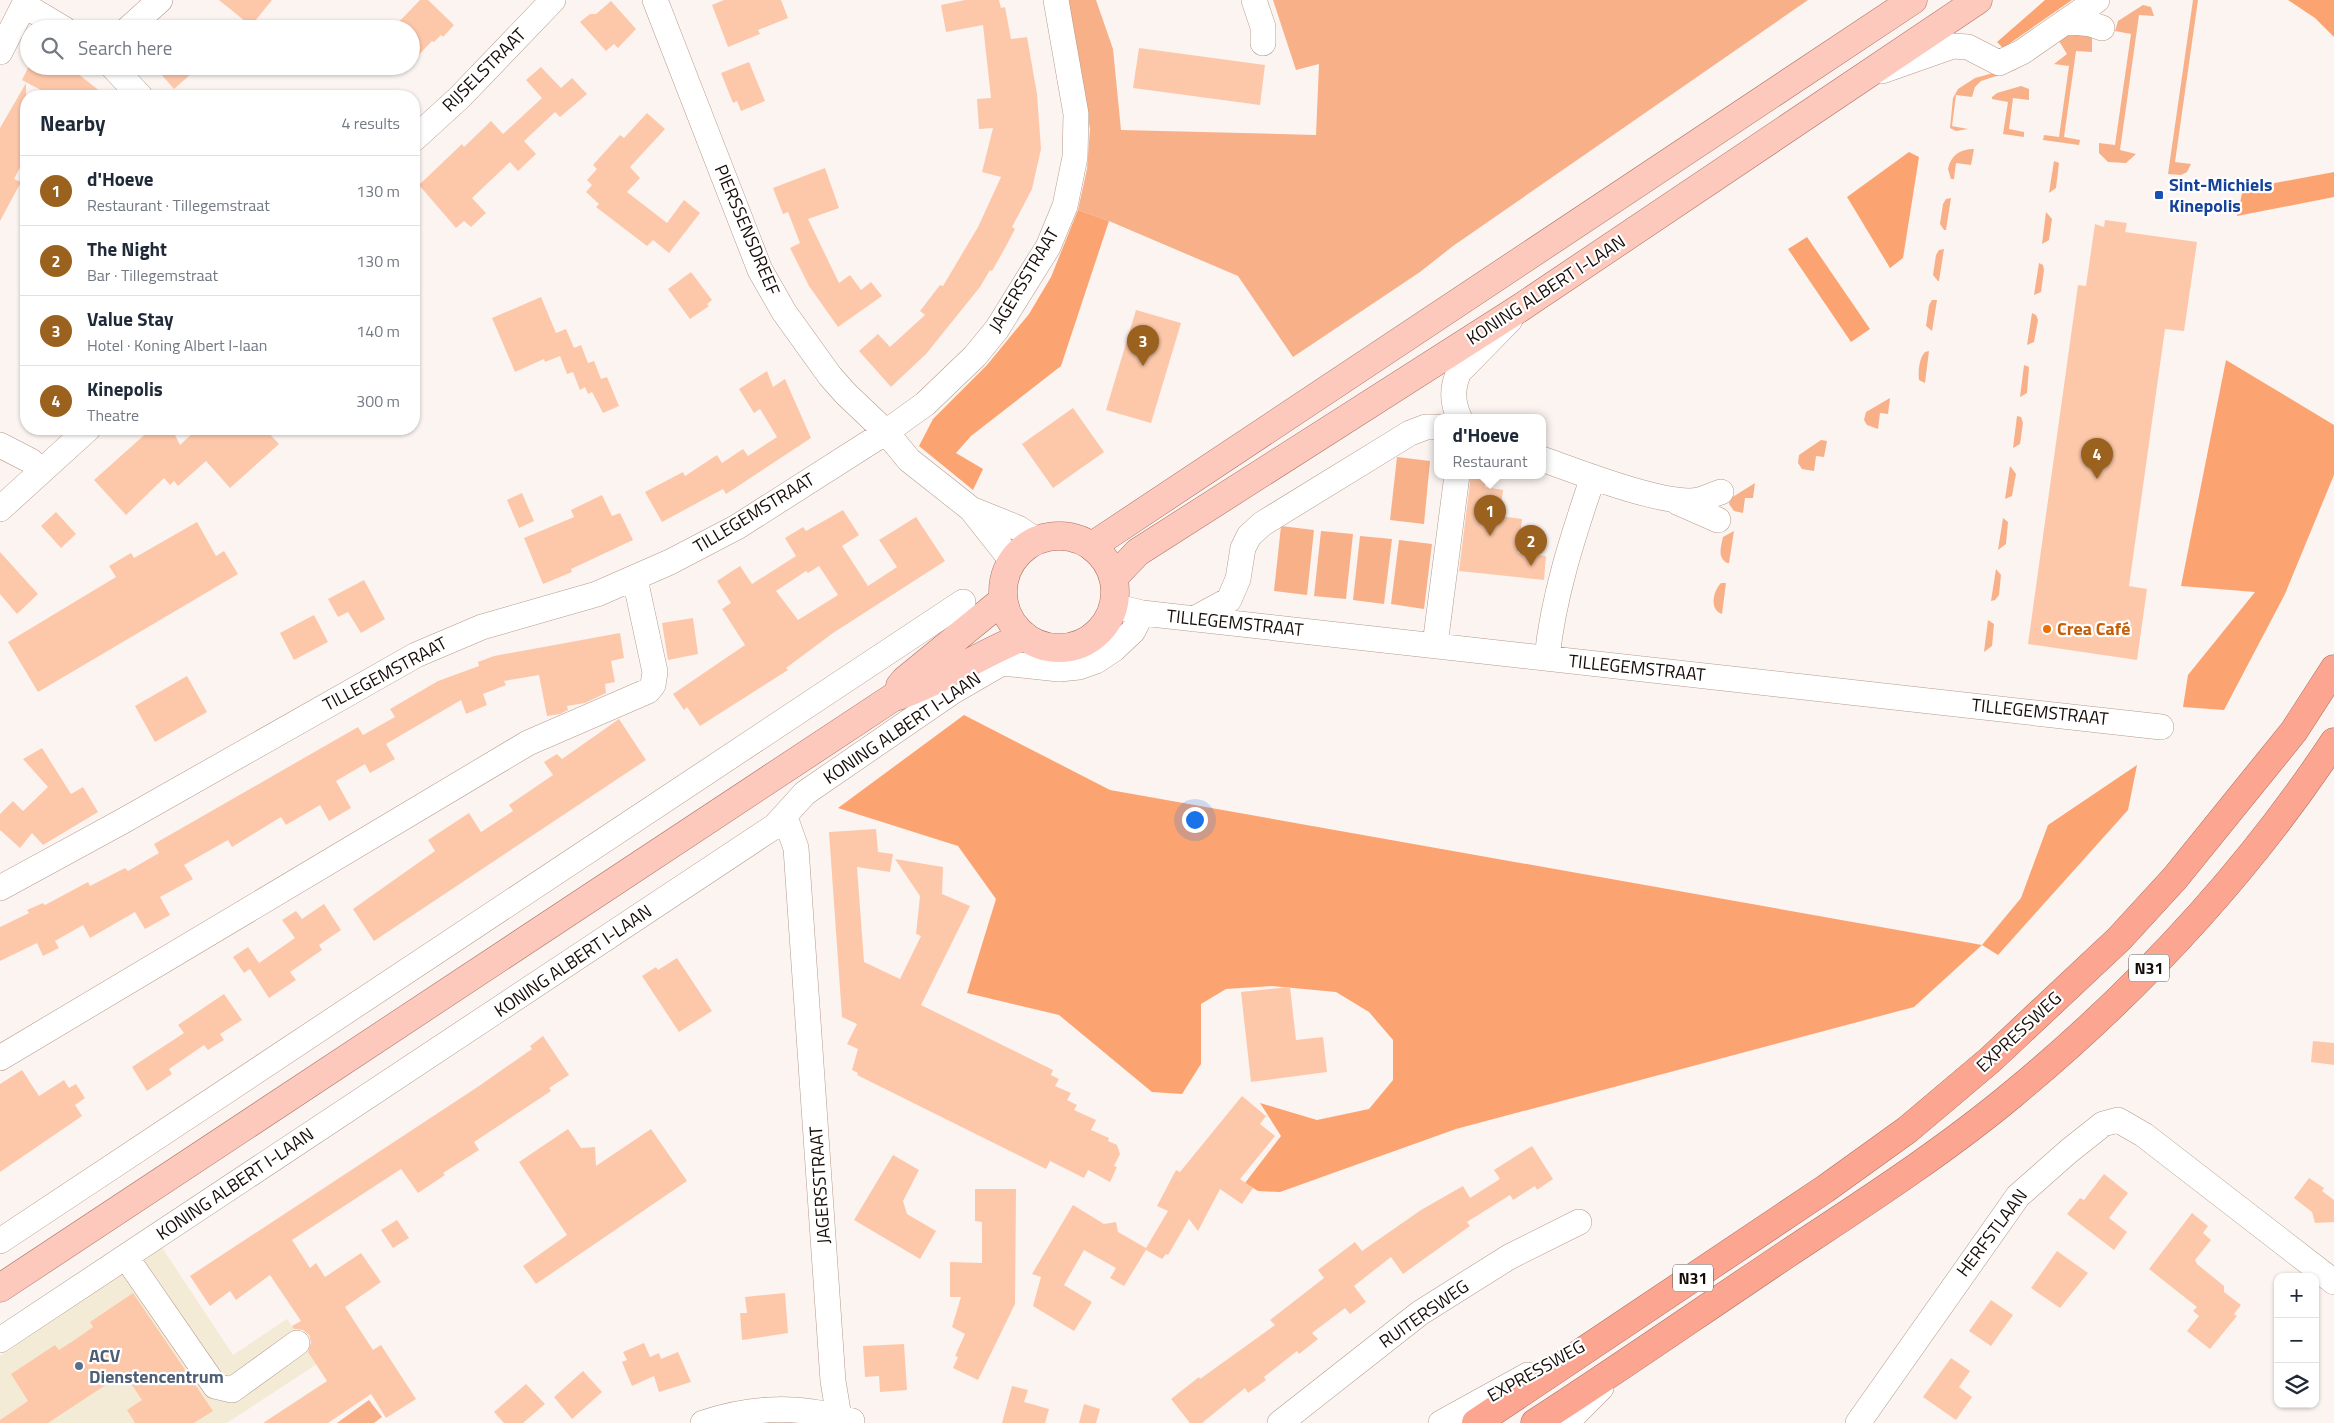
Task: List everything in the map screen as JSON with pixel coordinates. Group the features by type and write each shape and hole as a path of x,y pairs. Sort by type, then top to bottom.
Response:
{"highway":[{"name":"EXPRESSWEG","path":"1476,1423 1840,1178 1907,1130 1990,1060 2118,939 2175,878 2261,774 2294,730 2332,668"},
{"name":"N31","path":"1535,1423 1899,1179 2014,1094 2118,999 2216,898 2306,785 2334,742"}],"main road":[{"name":"KONING ALBERT I-LAAN","path":"1092,546 1913,0"},
{"name":"KONING ALBERT I-LAAN","path":"1114,577 1138,552 1520,308 1868,76 1978,0"},
{"path":"1062,535 1092,546 1109,566 1114,577 1116,591 1114,606 1108,620 1098,633 1085,642 1070,647 1053,648 1039,644 1025,636 1014,625 1003,600 1003,583 1012,561 1026,546 1036,540 1062,535"},
{"name":"KONING ALBERT I-LAAN","path":"0,1288 904,689 1003,600"},
{"name":"KONING ALBERT I-LAAN","path":"904,689 1025,636"}],"street":[{"path":"138,20 160,0"},
{"name":"RIJSELSTRAAT","path":"420,133 460,96 553,0"},
{"name":"PIERSSENSDREEF","path":"655,0 757,260 772,292 800,336 830,376 886,432"},
{"name":"JAGERSSTRAAT","path":"886,432 925,404 952,380 986,343 1026,286 1048,248 1063,212 1074,167 1076,114 1056,0"},
{"path":"1254,0 1262,27 1263,43"},
{"path":"1868,76 1953,46 1968,47 1998,63 2022,52 2098,0"},
{"path":"0,52 26,3 51,20"},
{"path":"2066,21 2091,24 2102,28"},
{"path":"120,75 134,90"},
{"path":"1458,414 1454,405 1454,383 1459,372 1479,354 1520,308"},
{"path":"1194,619 1229,600 1238,578 1243,548 1249,536 1262,524 1410,433 1426,427 1434,427"},
{"path":"886,432 909,460 971,509 1012,561"},
{"name":"TILLEGEMSTRAAT","path":"0,888 123,822 407,659 482,627 597,594 635,579 737,526 886,432"},
{"path":"0,509 81,435"},
{"path":"0,445 31,461 40,472"},
{"path":"1546,460 1593,477 1671,500 1718,520"},
{"path":"1546,658 1550,628 1576,528 1593,477"},
{"path":"1435,646 1456,479"},
{"path":"1671,500 1698,500 1721,492"},
{"path":"971,509 1018,528 1036,540"},
{"path":"0,1058 528,743 648,691 653,685 655,672 635,579"},
{"path":"1229,600 1243,624"},
{"path":"0,1241 963,602"},
{"name":"TILLEGEMSTRAAT","path":"1114,606 1142,614 2161,727"},
{"name":"KONING ALBERT I-LAAN","path":"0,1340 750,843 785,817 805,793 952,692 1002,663 1059,669 1078,667 1096,661 1114,649 1133,632 1142,614"},
{"path":"886,654 904,689"},
{"name":"JAGERSSTRAAT","path":"785,817 796,848 833,1381 847,1421"},
{"name":"HERFSTLAAN","path":"1858,1423 2018,1196 2103,1124 2118,1120 2144,1135 2334,1282"},
{"name":"RUITERSWEG","path":"1280,1423 1420,1313 1509,1257 1579,1222"},
{"path":"126,1257 215,1386 232,1390 297,1343"},
{"name":"EXPRESSWEG","path":"1442,1423 1631,1319"},
{"path":"1566,1423 1624,1365"},
{"name":"JAGERSSTRAAT","path":"703,1423 747,1411 773,1408 794,1409 847,1421"}],"shaded area":[{"path":"1067,0 1096,0 1113,49 1121,130 1316,135 1319,64 1296,70 1273,0 1808,0 1453,246 1420,272 1293,357 1238,276 1109,221 1078,210 1087,169 1090,129"},
{"path":"2045,0 2072,0 2003,48 1997,42"},
{"path":"2193,0 2198,0 2175,162 2191,164 2187,172 2181,175 2168,174"},
{"path":"2288,0 2334,0 2334,37 2315,18"},
{"path":"2143,5 2151,7 2154,16 2139,15 2120,150 2136,154 2126,163 2108,162 2099,153 2099,143 2115,145 2131,34 2115,31 2118,21"},
{"path":"2068,31 2092,37 2092,52 2076,51 2064,137 2080,140 2079,145 2043,140 2044,135 2059,137 2069,66 2054,64 2067,54 2059,41 2015,70 1981,81 1975,87 1972,97 1956,95 1952,126 1968,129 1956,131 1950,128 1953,98 1958,89 1975,78 2004,70"},
{"path":"2021,86 2029,89 2029,100 2013,98 2009,129 2024,132 2024,137 2003,134 2008,102 1992,99 1992,97 1997,93"},
{"path":"1974,149 1971,165 1956,163 1954,179 1951,179 1948,169 1951,160 1964,150"},
{"path":"1909,152 1919,157 1903,258 1890,268 1847,197"},
{"path":"2054,161 2059,163 2056,188 2049,193"},
{"path":"2334,172 2334,197 2237,216 2243,189"},
{"path":"1951,198 1946,230 1944,230 1940,224 1943,204 1946,199"},
{"path":"1078,210 1109,221 1061,366 971,436 956,453 983,469 973,490 919,446 933,419 987,365 1029,314 1051,277"},
{"path":"2046,212 2052,219 2049,240 2042,244"},
{"path":"1807,237 1870,329 1851,342 1788,249"},
{"path":"1944,249 1938,281 1933,275 1936,255 1939,250"},
{"path":"2039,263 2043,265 2044,270 2041,292 2034,295"},
{"path":"1932,300 1937,300 1932,331 1926,326 1929,305"},
{"path":"2032,313 2036,315 2038,320 2034,342 2027,345"},
{"path":"1929,351 1925,383 1919,380 1920,361 1925,352"},
{"path":"2226,360 2334,425 2334,475 2285,594 2224,710 2183,707 2188,675 2255,592 2181,586"},
{"path":"2024,365 2029,367 2027,393 2020,397"},
{"path":"1890,398 1888,414 1880,413 1878,429 1867,425 1864,420 1866,412"},
{"path":"2017,416 2021,417 2023,423 2020,444 2013,448"},
{"path":"1821,440 1827,441 1824,457 1816,456 1814,471 1802,469 1798,463 1799,455"},
{"path":"1397,457 1430,461 1424,524 1390,520"},
{"path":"2010,466 2016,474 2012,496 2005,499"},
{"path":"1755,483 1753,498 1745,498 1743,513 1734,511 1729,504 1731,498"},
{"path":"2003,518 2008,522 2006,544 1998,550"},
{"path":"1281,526 1314,530 1307,595 1274,591"},
{"path":"1321,531 1353,534 1346,599 1314,596"},
{"path":"1734,531 1729,563 1727,563 1721,555 1723,537"},
{"path":"1360,536 1392,539 1384,604 1353,600"},
{"path":"1399,540 1432,544 1424,609 1391,604"},
{"path":"1996,569 2001,575 1999,595 1995,600 1991,601"},
{"path":"1721,583 1726,583 1722,614 1715,609 1714,605 1714,595"},
{"path":"1988,620 1994,624 1992,646 1984,652"},
{"path":"964,715 1110,790 1982,945 1914,1007 1456,1129 1280,1192 1258,1191 1245,1183 1281,1136 1260,1103 1317,1120 1369,1109 1393,1080 1393,1040 1369,1012 1336,992 1272,986 1226,989 1201,1004 1201,1064 1182,1094 1152,1092 1059,1015 967,993 996,899 958,846 838,808"},
{"path":"2137,765 2128,810 1998,955 1982,945 2021,898 2048,825"},
{"path":"161,1246 233,1355 287,1319 317,1364 227,1423 0,1423 0,1356"},
{"path":"369,1400 382,1417 374,1423 337,1423"}],"building":[{"path":"219,0 272,0 256,20 244,20"},
{"path":"420,0 428,0 454,25 443,37 441,35 434,42 432,41 420,54 420,20 401,20"},
{"path":"724,0 781,0 788,18 758,30 760,34 728,47 712,5"},
{"path":"965,0 999,0 1001,8 1005,7 1011,39 1027,37 1037,94 1041,149 1032,189 1012,227 1015,229 992,271 990,270 980,287 926,354 891,387 859,351 878,334 890,347 925,315 920,311 940,285 943,286 978,227 1001,177 982,172 993,128 979,129 977,99 991,98 983,25 946,32 941,5"},
{"path":"611,1 636,29 618,48 614,44 606,51 580,22 590,14 596,14"},
{"path":"1139,48 1265,65 1260,105 1133,88"},
{"path":"749,62 765,101 741,111 737,101 733,103 721,73"},
{"path":"541,67 561,88 572,78 587,94 560,117 555,112 524,141 536,154 518,171 510,162 472,198 486,213 471,227 464,221 456,228 420,184 462,144 464,147 491,121 503,134 542,98 526,80"},
{"path":"24,75 80,75 98,90 41,90 22,80"},
{"path":"162,75 190,75 174,89"},
{"path":"20,93 20,168 14,179 20,182 20,184 0,221 0,128"},
{"path":"647,113 665,129 630,167 640,178 627,192 667,223 684,200 700,213 669,253 653,240 647,246 596,207 599,204 586,192 592,185 587,180 597,169 593,165 620,135 624,138"},
{"path":"825,168 839,208 808,219 839,283 850,275 861,290 871,282 882,296 838,327 809,286 790,248 800,243 788,212 783,214 773,188"},
{"path":"2105,220 2127,223 2125,232 2197,242 2184,331 2165,329 2129,586 2147,589 2137,660 2028,644 2078,285 2086,286 2095,224 2104,227"},
{"path":"691,272 712,300 707,304 709,306 690,319 668,289"},
{"path":"541,297 556,333 566,329 574,348 581,345 588,363 594,361 601,379 607,377 619,406 603,413 592,392 588,394 585,387 580,390 573,372 567,374 560,356 545,362 544,359 515,372 492,318"},
{"path":"1136,310 1181,323 1151,423 1106,410"},
{"path":"767,371 773,387 785,379 811,438 726,494 723,489 662,522 645,492 683,472 685,476 717,455 722,463 743,449 748,456 777,437 760,409 754,413 739,389"},
{"path":"1073,408 1104,452 1053,488 1022,444"},
{"path":"144,435 175,435 180,445 191,435 271,435 279,444 230,488 206,461 178,486 174,481 170,485 164,478 126,515 94,480"},
{"path":"1470,479 1486,479 1485,487 1503,490 1500,516 1522,519 1518,553 1546,556 1544,580 1459,571"},
{"path":"522,493 534,521 519,528 507,500"},
{"path":"602,495 612,516 620,513 633,540 571,569 572,572 543,584 524,538 574,517 571,510"},
{"path":"843,510 859,535 842,546 868,586 897,567 879,540 916,517 945,561 833,633 786,668 788,670 700,726 687,707 684,710 673,694 745,645 722,609 731,603 717,581 740,566 752,584 796,556 785,538 803,527 806,531","holes":["819,566 838,595 798,620 776,591 806,571 808,573"]},
{"path":"56,512 76,534 61,548 41,526"},
{"path":"197,522 216,556 224,551 238,574 38,692 8,642 116,577 109,566 131,553 134,558"},
{"path":"0,552 38,594 17,614 0,594"},
{"path":"364,580 385,619 361,633 348,612 338,617 328,599"},
{"path":"314,615 328,642 294,660 280,633"},
{"path":"693,618 698,654 668,660 662,623"},
{"path":"620,633 624,658 611,661 615,682 605,684 606,693 585,703 567,706 568,710 560,714 547,716 539,675 504,681 506,685 483,694 487,705 466,714 461,700 386,744 395,759 370,773 365,764 336,781 351,808 329,821 320,805 286,825 281,817 232,847 228,840 184,865 193,879 160,897 170,915 145,929 135,912 90,938 83,925 55,941 59,948 43,956 37,943 0,961 0,927 29,913 27,910 43,903 45,905 88,882 90,886 125,868 128,871 159,853 154,844 358,727 363,735 395,717 390,709 438,681 479,666 478,662 494,656"},
{"path":"187,676 207,712 155,742 135,706"},
{"path":"619,719 646,760 374,941 353,909 435,851 428,840 469,813 481,832 513,811 509,805 553,775 544,762 557,754 562,759"},
{"path":"42,748 71,794 83,787 98,812 43,845 32,833 20,848 0,830 0,814 13,801 23,811 48,787 23,759"},
{"path":"876,829 878,852 893,854 890,872 857,867 864,962 900,979 921,936 916,934 920,896 895,859 943,867 942,894 970,906 921,1005 1053,1070 1051,1075 1059,1079 1055,1086 1071,1093 1067,1100 1077,1105 1074,1110 1096,1120 1091,1130 1109,1138 1108,1141 1117,1145 1120,1154 1114,1166 1117,1167 1110,1182 1088,1170 1084,1178 1050,1161 1046,1169 857,1075 858,1073 852,1070 858,1049 847,1044 857,1024 842,1017 829,832"},
{"path":"324,904 341,930 319,945 322,950 290,972 296,980 269,998 250,969 244,973 233,957 248,947 259,963 295,938 282,920 296,911 302,919"},
{"path":"677,958 712,1011 679,1032 642,976 656,967 658,970"},
{"path":"1290,987 1296,1040 1323,1037 1327,1072 1251,1082 1241,992"},
{"path":"224,994 242,1020 220,1034 224,1040 208,1050 204,1045 169,1069 172,1074 147,1091 132,1067 184,1033 178,1025"},
{"path":"543,1036 569,1075 549,1088 551,1091 474,1142 479,1150 443,1173 445,1175 418,1193 401,1169 292,1240 310,1268 316,1263 325,1277 361,1253 381,1282 345,1307 373,1350 381,1345 416,1399 386,1418 371,1394 328,1423 263,1423 327,1381 308,1352 311,1342 309,1335 303,1330 294,1329 292,1326 301,1321 270,1275 236,1300 230,1291 210,1306 190,1276 479,1086 532,1049 530,1046"},
{"path":"2313,1041 2334,1043 2334,1065 2311,1062"},
{"path":"22,1070 39,1096 64,1080 69,1088 76,1084 85,1098 75,1105 82,1116 0,1172 0,1084"},
{"path":"1242,1096 1266,1116 1260,1124 1275,1136 1240,1179 1253,1188 1242,1204 1220,1189 1198,1231 1189,1219 1168,1255 1166,1254 1162,1259 1146,1250 1124,1286 1110,1278 1116,1268 1084,1250 1064,1285 1092,1302 1074,1331 1033,1306 1041,1277 1032,1274 1073,1205 1104,1224 1116,1222 1118,1232 1146,1248 1168,1211 1157,1206 1176,1170 1180,1172"},
{"path":"568,1129 581,1148 595,1147 596,1166 651,1129 687,1181 536,1284 523,1266 567,1235 519,1162"},
{"path":"1532,1146 1553,1179 1537,1190 1535,1186 1513,1200 1510,1195 1467,1222 1470,1226 1403,1274 1391,1257 1354,1286 1366,1302 1350,1314 1345,1308 1312,1333 1318,1339 1299,1354 1297,1351 1264,1377 1266,1380 1248,1393 1245,1388 1202,1423 1190,1423 1171,1399 1199,1377 1200,1379 1275,1325 1270,1320 1324,1278 1318,1270 1355,1242 1362,1251 1421,1210 1463,1186 1470,1198 1500,1179 1494,1170"},
{"path":"893,1155 919,1170 903,1201 907,1214 936,1231 920,1259 854,1220"},
{"path":"2104,1174 2128,1193 2109,1218 2127,1232 2114,1250 2067,1214 2080,1198 2084,1200"},
{"path":"2309,1178 2324,1188 2322,1191 2334,1200 2334,1222 2315,1223 2312,1212 2294,1198"},
{"path":"975,1189 1016,1189 1015,1304 978,1380 953,1368 958,1357 955,1356 965,1334 952,1327 961,1297 950,1297 950,1262 982,1263 982,1222 975,1221"},
{"path":"2192,1213 2208,1226 2203,1233 2211,1240 2195,1260 2197,1264 2224,1286 2224,1292 2241,1305 2234,1314 2237,1316 2210,1349 2187,1331 2199,1316 2193,1311 2197,1307 2149,1269"},
{"path":"397,1220 409,1238 393,1248 381,1230"},
{"path":"2057,1251 2088,1273 2060,1308 2031,1288"},
{"path":"133,1293 213,1411 194,1423 135,1423 127,1410 142,1400 124,1373 48,1423 0,1423 0,1420 28,1401 11,1374 55,1345 59,1350 76,1339 93,1327 90,1322"},
{"path":"785,1293 788,1333 742,1340 740,1313 747,1313 745,1297"},
{"path":"1991,1300 2013,1315 1991,1346 1969,1331"},
{"path":"644,1343 650,1357 659,1353 661,1359 678,1352 691,1382 659,1392 654,1376 632,1386 622,1362 627,1360 623,1352"},
{"path":"904,1344 907,1390 880,1392 879,1376 865,1377 863,1346"},
{"path":"1951,1358 1970,1371 1959,1387 1972,1397 1956,1420 1923,1397"},
{"path":"583,1371 602,1392 572,1419 554,1397"},
{"path":"526,1384 545,1404 523,1423 504,1423 494,1412"},
{"path":"1012,1386 1028,1390 1024,1402 1049,1409 1045,1423 1002,1423"},
{"path":"1084,1404 1100,1409 1096,1423 1079,1423"}],"place":[{"name":"Sint-Michiels Kinepolis","path":"2159,195"},
{"name":"Value Stay","path":"1143,366"},
{"name":"Kinepolis","path":"2097,479"},
{"name":"d'Hoeve","path":"1490,536"},
{"name":"The Night","path":"1531,566"},
{"name":"Crea Café","path":"2047,629"},
{"name":"ACV Dienstencentrum","path":"79,1366"}]}
